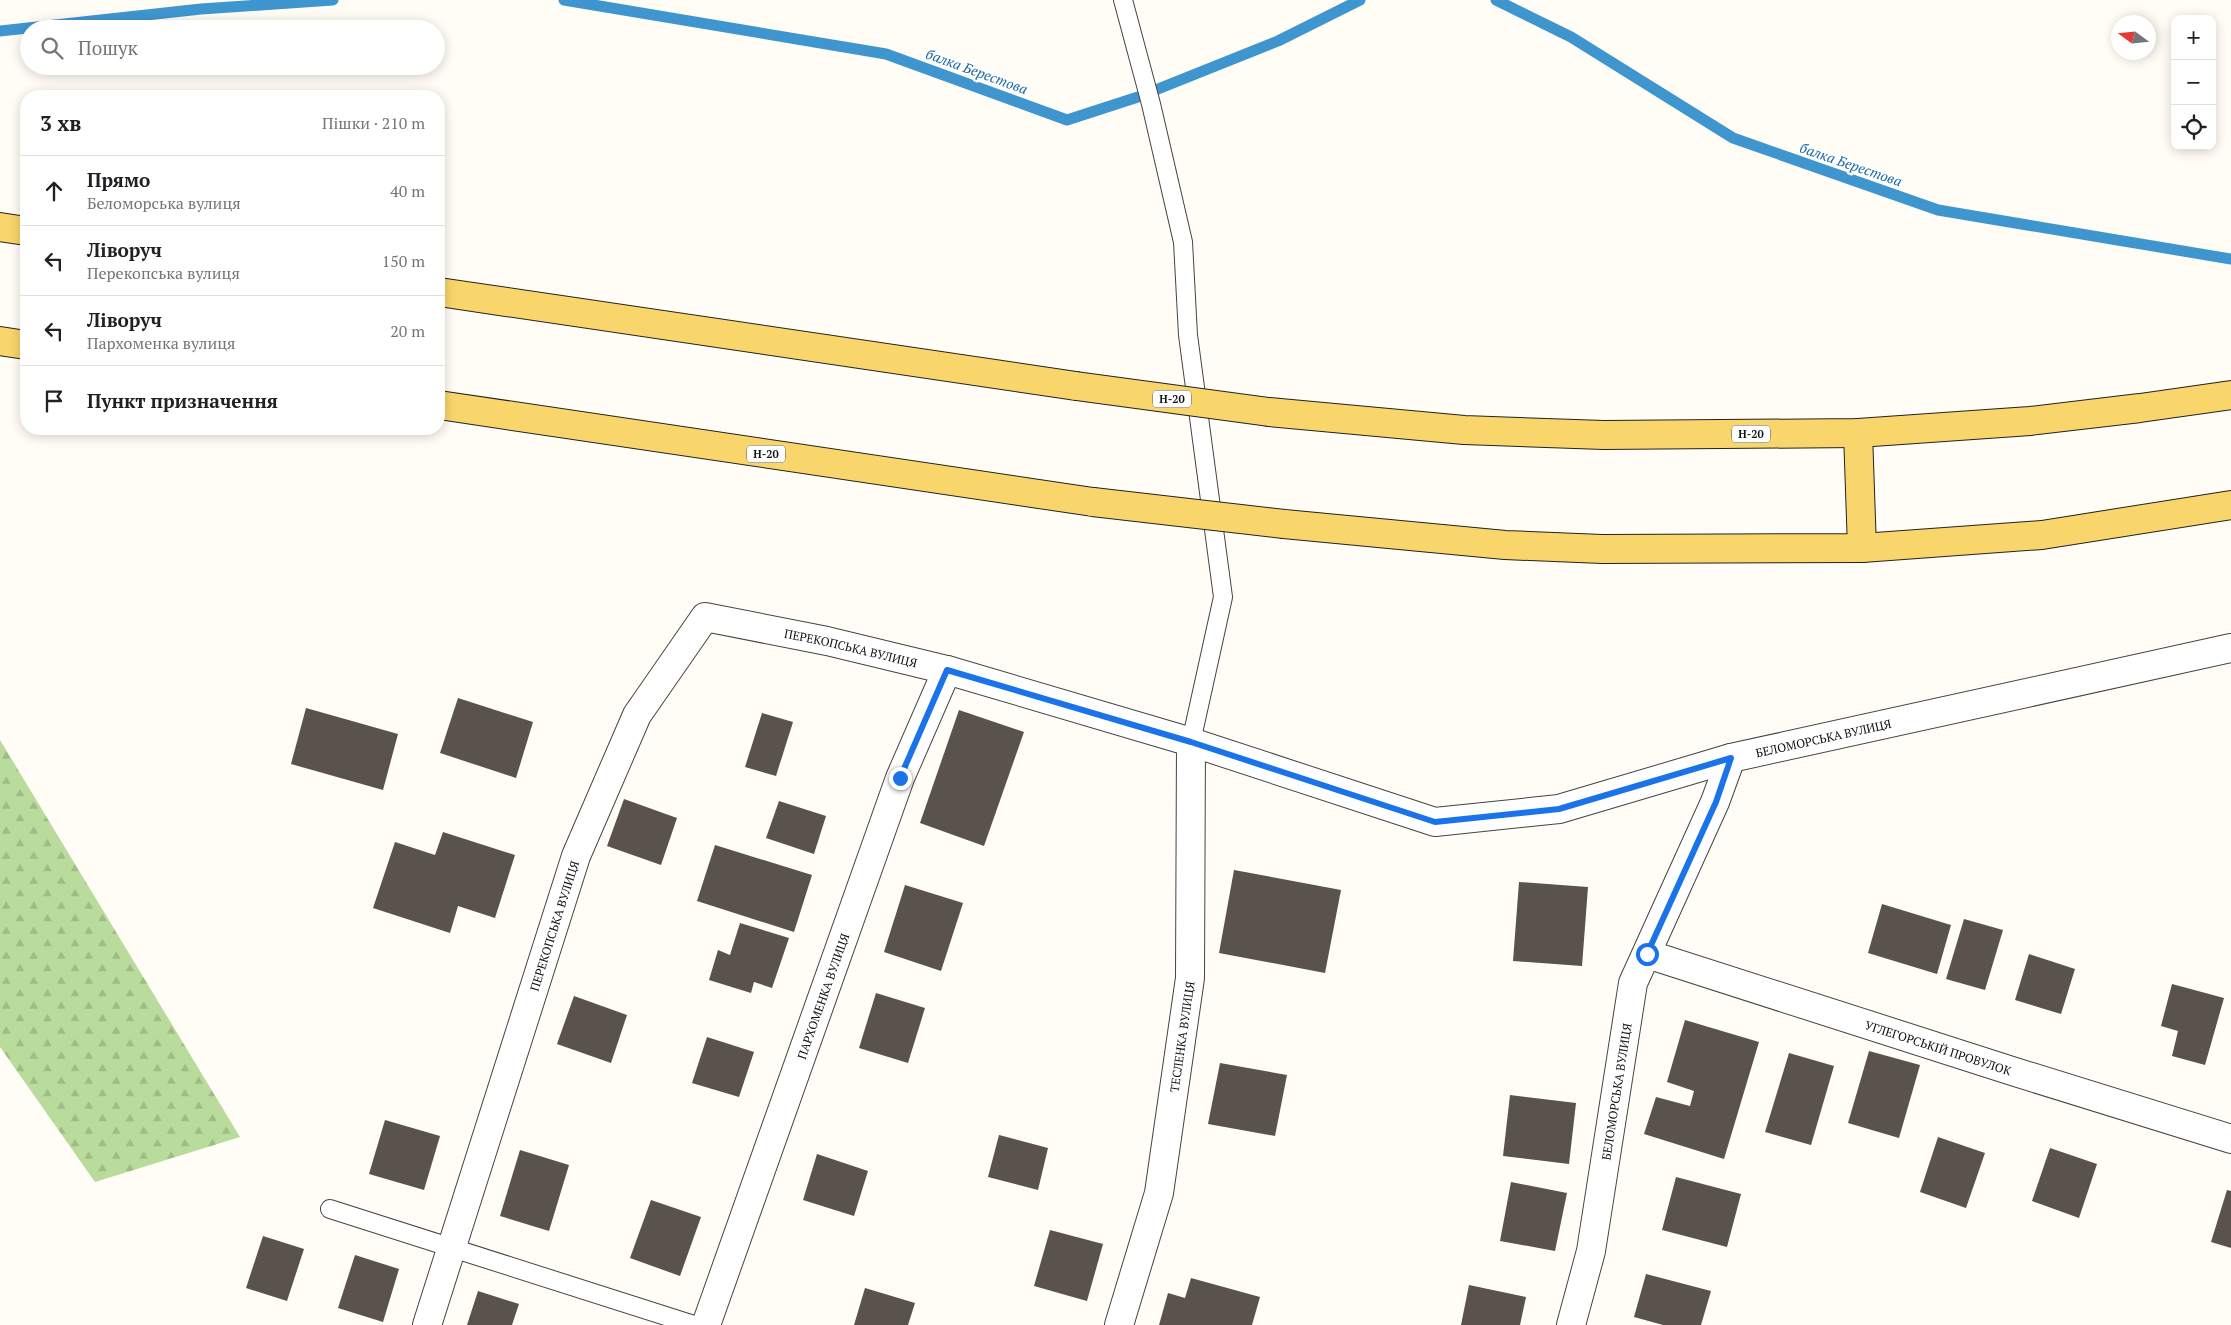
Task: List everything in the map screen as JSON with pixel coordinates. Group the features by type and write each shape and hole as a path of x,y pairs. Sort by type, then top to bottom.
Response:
{"main road":[{"path":"0,227 20,230"},
{"name":"Н-20","path":"445,293 1076,386 1269,412 1464,430 1604,435 1858,433 2030,421 2231,395"},
{"path":"0,341 20,344"},
{"name":"Н-20","path":"445,407 1093,502 1284,524 1505,545 1583,548 1862,548 2042,535 2231,506"},
{"path":"1858,433 1862,548"}],"street":[{"name":"ПЕРЕКОПСЬКА ВУЛИЦЯ","path":"427,1325 576,856 637,715 705,617 827,641 947,670 1191,742 1435,822 1559,809 1731,758"},
{"name":"БЕЛОМОРСЬКА ВУЛИЦЯ","path":"1571,1325 1591,1250 1634,983 1716,802 1731,758 2231,648"},
{"name":"ПАРХОМЕНКА ВУЛИЦЯ","path":"706,1325 900,778 947,670"},
{"name":"ТЕСЛЕНКА ВУЛИЦЯ","path":"1120,1325 1159,1193 1190,978 1191,742"},
{"name":"УГЛЕГОРСЬКIЙ ПРОВУЛОК","path":"1647,954 2231,1139"}],"lane":[{"path":"1123,0 1151,104 1183,242 1188,335 1223,596 1191,742"},
{"path":"330,1209 694,1325"}],"green space":[{"path":"0,740 240,1137 95,1182 0,1047"}],"building":[{"path":"458,698 533,722 516,778 440,753"},
{"path":"306,708 398,734 383,790 291,764"},
{"path":"959,710 1024,732 984,846 920,823"},
{"path":"762,713 793,722 776,776 745,767"},
{"path":"624,799 677,818 661,865 607,846"},
{"path":"779,801 826,816 814,854 766,838"},
{"path":"443,832 515,855 495,918 458,906 450,933 373,908 395,842 435,855"},
{"path":"715,845 812,875 794,932 697,901"},
{"path":"1234,870 1341,890 1325,973 1219,953"},
{"path":"1519,882 1588,887 1582,966 1513,961"},
{"path":"905,885 963,903 941,971 884,952"},
{"path":"1882,904 1951,925 1937,974 1868,953"},
{"path":"1964,919 2003,930 1985,990 1946,979"},
{"path":"740,923 789,938 772,988 754,982 751,993 709,980 718,950 730,955"},
{"path":"2029,954 2075,969 2061,1014 2015,1000"},
{"path":"2172,984 2224,998 2205,1065 2172,1056 2178,1031 2161,1026"},
{"path":"876,993 925,1008 908,1063 859,1048"},
{"path":"574,996 627,1015 611,1063 557,1044"},
{"path":"1685,1020 1759,1042 1724,1159 1644,1134 1656,1097 1690,1106 1694,1091 1667,1082"},
{"path":"707,1037 754,1052 739,1097 692,1083"},
{"path":"1869,1051 1920,1065 1899,1138 1848,1123"},
{"path":"1789,1053 1834,1066 1811,1145 1765,1132"},
{"path":"1220,1063 1287,1075 1275,1136 1208,1124"},
{"path":"1510,1095 1576,1103 1569,1164 1503,1156"},
{"path":"385,1120 440,1136 424,1190 369,1174"},
{"path":"999,1135 1048,1148 1038,1190 988,1177"},
{"path":"1938,1137 1985,1153 1966,1208 1920,1192"},
{"path":"2050,1148 2097,1164 2079,1218 2032,1201"},
{"path":"520,1150 569,1165 549,1231 500,1216"},
{"path":"817,1154 868,1171 854,1216 803,1200"},
{"path":"1676,1177 1741,1194 1727,1247 1662,1230"},
{"path":"1511,1182 1567,1193 1555,1251 1500,1241"},
{"path":"2227,1190 2231,1191 2231,1248 2211,1242"},
{"path":"651,1200 701,1217 680,1276 630,1258"},
{"path":"1050,1230 1103,1244 1087,1301 1034,1286"},
{"path":"263,1236 304,1249 287,1301 246,1288"},
{"path":"355,1255 399,1269 383,1322 338,1308"},
{"path":"1646,1274 1711,1291 1701,1325 1663,1325 1634,1317"},
{"path":"1191,1278 1260,1297 1252,1325 1159,1325 1168,1293 1185,1298"},
{"path":"1469,1285 1526,1297 1520,1325 1461,1325"},
{"path":"865,1288 915,1303 908,1325 854,1325"},
{"path":"478,1291 519,1304 512,1325 467,1325"}],"waterway":[{"name":"балка Берестова","path":"100,20 201,9 333,0"},
{"name":"балка Берестова","path":"564,0 886,54 1067,120 1138,97 1278,41 1360,0"},
{"name":"балка Берестова","path":"1496,0 1571,37 1733,138 1938,210 2231,259"},
{"name":"балка Берестова","path":"0,31 20,29"}],"route":[{"path":"900,778 947,670 1191,742 1435,822 1559,809 1731,758 1716,802 1647,954"}]}
